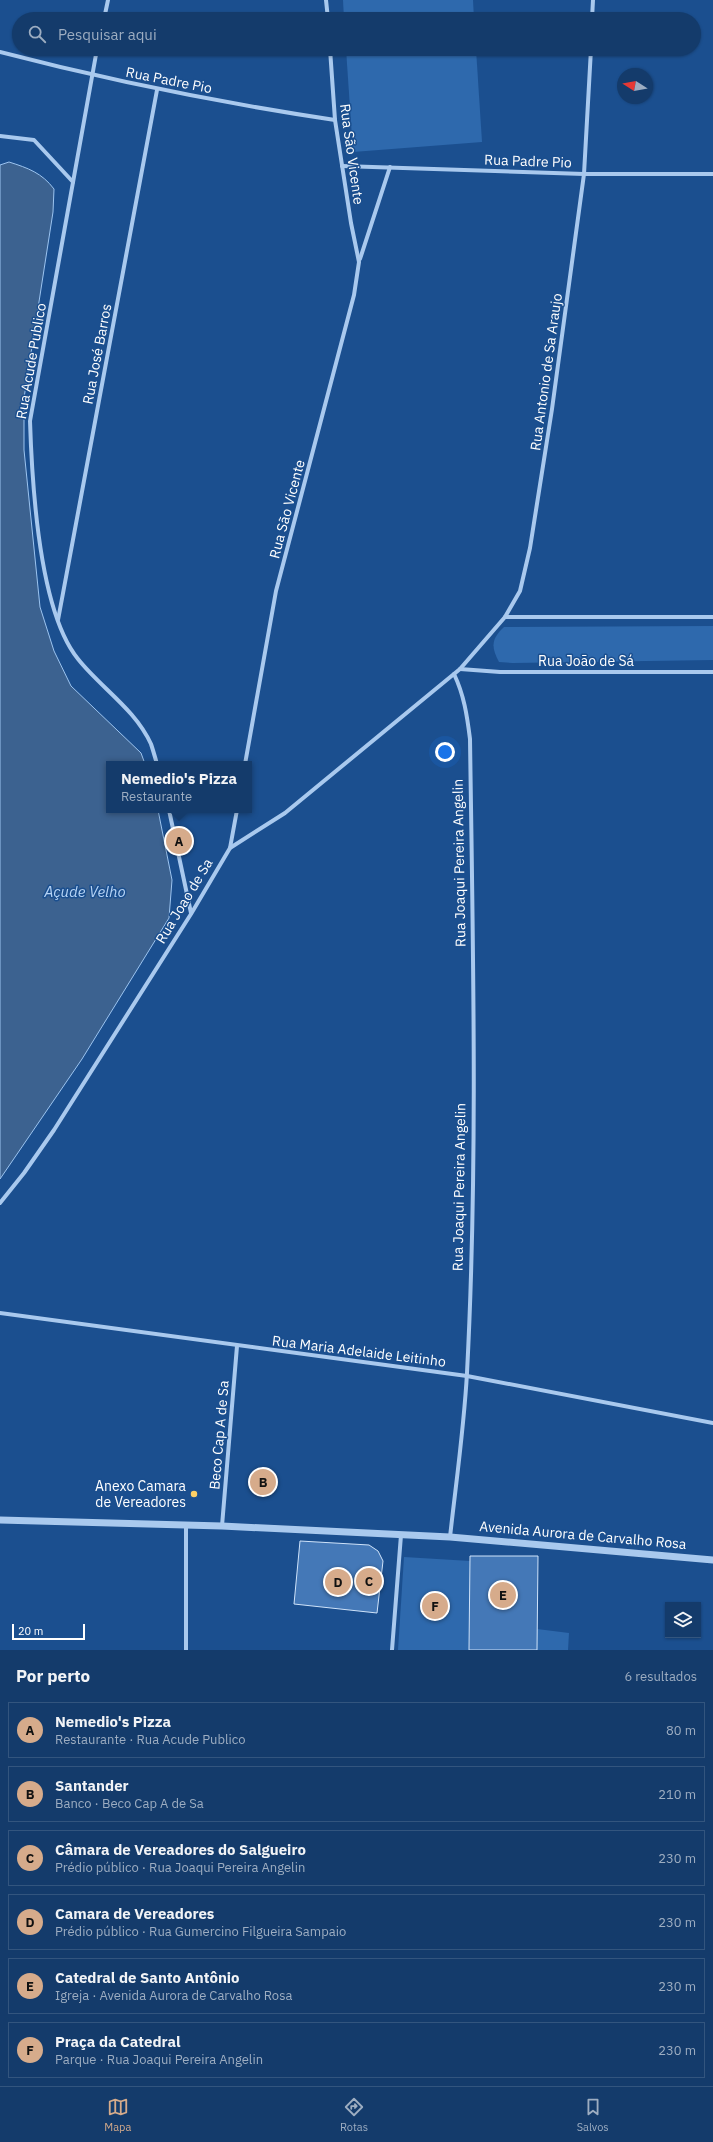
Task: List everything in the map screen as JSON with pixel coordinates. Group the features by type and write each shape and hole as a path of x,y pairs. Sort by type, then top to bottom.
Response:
{"street":[{"path":"105,12 108,0"},
{"path":"326,0 327,12"},
{"path":"592,12 593,0"},
{"name":"Rua Padre Pio","path":"0,52 12,55"},
{"name":"Rua Padre Pio","path":"15,56 92,76 157,90 335,120"},
{"name":"Rua Acude Publico","path":"96,56 30,421 32,461 42,552 48,587 58,622 67,643 78,659 134,718 150,744 156,761"},
{"name":"Rua São Vicente","path":"330,56 335,120 359,262"},
{"name":"Rua Antonio de Sa Araujo","path":"454,674 505,617 520,591 530,548 552,409 584,174 591,56"},
{"name":"Rua José Barros","path":"58,622 157,90"},
{"path":"0,136 34,140 73,182"},
{"name":"Rua Padre Pio","path":"342,166 584,174 713,174"},
{"name":"Rua São Vicente","path":"246,761 276,591 354,295 359,262 390,167"},
{"path":"505,617 713,617"},
{"name":"Rua João de Sá","path":"460,668 500,672 713,672"},
{"name":"Rua Joao de Sa","path":"0,1202 24,1173 54,1130 191,914 230,848 285,813 454,674"},
{"name":"Rua Joaqui Pereira Angelin","path":"450,1537 467,1376 472,1245 474,1057 470,739 466,707 462,691 454,674"},
{"path":"170,813 191,914"},
{"path":"230,848 236,813"},
{"name":"Rua Maria Adelaide Leitinho","path":"0,1313 467,1376 713,1424"},
{"name":"Beco Cap A de Sa","path":"222,1526 237,1346"},
{"path":"0,1520 186,1524 450,1537"},
{"path":"186,1524 186,1650"},
{"path":"392,1650 401,1534"},
{"name":"Avenida Aurora de Carvalho Rosa","path":"450,1537 713,1560"}],"shaded area":[{"path":"343,0 473,0 474,12 344,12"},
{"path":"346,56 476,56 482,142 353,152"},
{"path":"713,626 713,660 513,663 499,662 494,647 497,635 504,627"},
{"path":"404,1557 470,1561 469,1650 398,1650"},
{"path":"537,1629 569,1633 568,1650 537,1650"}],"water":[{"name":"Açude Velho","path":"9,162 22,166 45,179 54,189 53,212 24,398 24,450 40,607 54,651 71,686 141,753 144,761 106,761 106,813 159,813 172,880 169,918 82,1059 0,1179 0,165"}],"building":[{"path":"300,1541 369,1545 378,1551 383,1561 377,1613 294,1604"},
{"path":"470,1556 538,1556 537,1650 469,1650"}],"place":[{"name":"Nemedio's Pizza","path":"179,841"},
{"name":"Santander","path":"263,1482"},
{"name":"Anexo Camara de Vereadores","path":"194,1494"},
{"name":"Câmara de Vereadores do Salgueiro","path":"369,1581"},
{"name":"Camara de Vereadores","path":"338,1582"},
{"name":"Catedral de Santo Antônio","path":"503,1595"},
{"name":"Praça da Catedral","path":"435,1606"}]}
